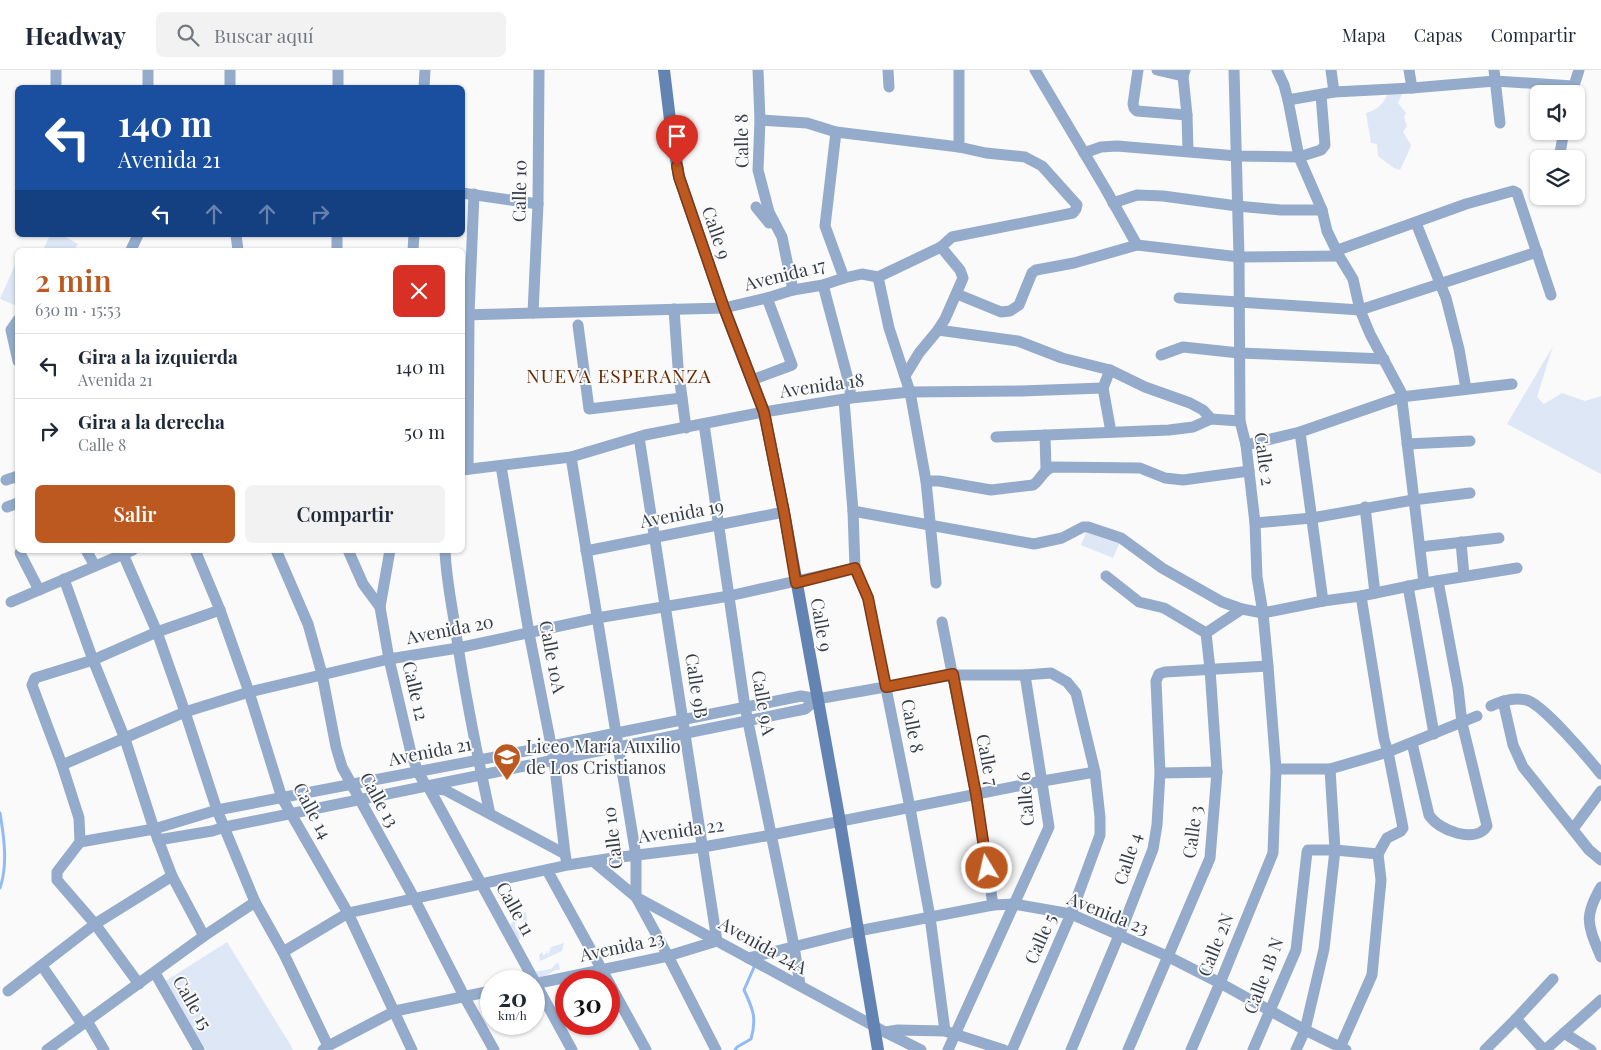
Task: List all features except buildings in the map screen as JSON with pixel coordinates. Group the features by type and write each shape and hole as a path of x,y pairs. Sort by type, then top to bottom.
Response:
{"street":[{"path":"56,70 56,85"},
{"path":"148,70 148,85"},
{"path":"230,70 230,85"},
{"path":"338,70 338,85"},
{"path":"424,85 425,70"},
{"name":"Calle 10","path":"533,313 538,204 538,70"},
{"name":"Calle 9","path":"664,70 679,177 724,308 764,412 784,512 858,931 880,1030 878,1050"},
{"name":"Calle 8","path":"758,70 760,120 758,170 768,212 782,237 793,290"},
{"path":"888,70 889,87"},
{"path":"760,120 807,122 836,132 959,147 959,70"},
{"path":"1035,70 1136,246"},
{"path":"1138,70 1134,108 1138,111 1187,115"},
{"path":"1157,70 1184,73 1188,152"},
{"name":"Calle 2","path":"1234,70 1240,303 1238,353 1240,421 1246,445 1255,523 1256,568 1263,613 1276,769 1273,853"},
{"path":"1277,70 1284,84 1299,157 1322,210 1327,231 1353,279 1360,310 1370,334 1401,392 1424,583"},
{"path":"1331,70 1334,92"},
{"path":"1409,70 1412,88"},
{"path":"1574,85 1579,70"},
{"path":"1288,100 1334,92 1412,88 1494,75 1546,85"},
{"path":"1494,75 1500,123"},
{"path":"1084,153 1101,147 1117,146 1237,156 1299,157 1321,150 1325,145 1321,95"},
{"path":"836,132 825,226 844,278"},
{"name":"Avenida 17","path":"466,315 724,308 862,274 878,277 941,247 952,237 1073,212 1076,209 1077,205 1042,166 1025,158 959,147"},
{"path":"957,294 1001,312 1010,311 1019,305 1032,273 1036,270 1074,263 1136,246 1239,257 1338,253 1466,204 1513,190 1518,193 1551,294"},
{"path":"465,470 468,193 538,204"},
{"path":"1113,203 1137,195 1163,196 1281,210 1322,210"},
{"name":"Calle 8","path":"756,207 782,237"},
{"path":"1416,223 1446,298 1459,349 1466,389"},
{"path":"905,376 919,353 945,319 963,278 960,270 941,247"},
{"path":"1179,298 1360,310 1537,252"},
{"path":"878,277 889,328 910,392 926,481 936,583"},
{"name":"Calle 8","path":"823,285 849,383 847,399 855,568 868,598 910,808 950,1032"},
{"path":"752,380 792,366 767,298"},
{"path":"674,309 678,367 686,428"},
{"path":"15,322 11,330 15,348"},
{"path":"578,325 589,409 682,398"},
{"path":"938,330 1018,341 1062,358 1110,370 1145,387 1203,410 1211,419"},
{"path":"1160,355 1183,348 1238,353 1384,359"},
{"path":"1110,370 1104,388 1111,432"},
{"path":"1246,445 1300,432 1401,397 1512,384"},
{"name":"Avenida 18","path":"465,470 571,457 639,437 764,412 847,399 910,392 1104,388"},
{"path":"996,437 1193,428 1211,419 1240,421"},
{"name":"Calle 9A","path":"704,424 745,707 794,946 800,985"},
{"path":"1300,432 1323,601"},
{"path":"1045,435 1046,470"},
{"name":"Calle 9B","path":"639,437 718,941"},
{"path":"1407,444 1470,441"},
{"name":"Calle 10","path":"571,457 636,856 636,897 716,1050"},
{"name":"Calle 10A","path":"501,466 529,633 552,746 566,860"},
{"path":"926,481 939,481 991,490 1033,485 1037,483 1046,470 1053,466 1140,468 1165,478 1183,480 1249,471"},
{"path":"6,480 15,477"},
{"path":"1255,523 1312,518 1365,507 1470,493"},
{"path":"1365,507 1375,593"},
{"path":"853,511 1034,544 1062,538 1083,527 1088,527 1121,538 1162,568 1222,602 1242,609 1263,613 1517,568"},
{"name":"Avenida 19","path":"586,551 784,512"},
{"path":"1420,547 1500,538"},
{"path":"1461,542 1464,576"},
{"path":"20,553 39,590"},
{"path":"88,553 95,566"},
{"path":"11,602 126,553"},
{"path":"128,553 185,712 217,810 255,902 283,952 326,1048 395,1011 480,993"},
{"name":"Calle 14","path":"196,553 220,610 249,692 282,798 348,913 412,1050"},
{"name":"Calle 13","path":"277,553 308,624 322,674 336,747 342,767 494,1050"},
{"name":"Calle 12","path":"349,553 364,584 380,607 411,753 418,772 428,787"},
{"path":"380,607 389,553"},
{"path":"445,553 458,648 490,814"},
{"name":"Avenida 20","path":"62,765 185,712 249,692 390,659 458,648 597,618 796,583 855,568"},
{"path":"1106,576 1139,602 1164,608 1206,633 1242,609"},
{"path":"64,579 93,660 125,738 154,829 172,876 204,936"},
{"path":"1412,743 1429,815 1433,822 1457,834 1484,831 1487,826 1462,723 1458,688 1438,581"},
{"path":"1408,586 1434,734"},
{"path":"1342,1049 1372,975 1381,880 1378,854 1387,838 1403,828 1384,739 1361,596"},
{"path":"139,984 95,924 57,880 57,872 80,842 78,818 62,765 32,685 36,678 93,660 157,632 220,610"},
{"name":"Calle 7","path":"942,622 976,794 993,905"},
{"name":"Calle 3","path":"1128,1050 1210,858 1217,772 1206,633"},
{"path":"1210,669 1268,666"},
{"name":"Calle 4","path":"1071,1050 1152,848 1157,825 1160,773 1156,681 1159,674 1165,672 1210,669"},
{"name":"Avenida 21","path":"80,842 154,829 217,810 800,696 817,699 953,674 1026,675 1051,673 1067,682 1076,694"},
{"name":"Calle 6","path":"948,1050 950,1032 968,1009 1049,827 1026,675"},
{"name":"Calle 5","path":"1012,1050 1071,914 1100,835 1095,772 1076,694"},
{"name":"Avenida 21","path":"158,840 212,831 291,813 428,787 482,774 805,709 817,699"},
{"path":"1491,706 1502,701 1523,699 1532,702 1551,718 1601,774"},
{"path":"1502,701 1513,745 1523,767 1589,850 1601,860"},
{"path":"1276,769 1330,769 1388,752 1476,716"},
{"path":"1296,1050 1305,1030 1324,949 1335,850 1330,769"},
{"name":"Avenida 22","path":"283,952 348,913 547,870 566,860 594,862 703,847 1095,772"},
{"path":"1160,773 1217,772"},
{"path":"428,787 445,790 490,814 566,860"},
{"name":"Calle 11","path":"428,787 528,970"},
{"path":"1572,829 1601,791"},
{"name":"Calle 1B N","path":"1253,1050 1296,950 1307,852 1310,849 1335,850"},
{"path":"1335,850 1378,854"},
{"name":"Calle 2N","path":"1191,1050 1273,853"},
{"name":"Avenida 24A","path":"594,862 636,897 880,1030 921,1050"},
{"path":"547,870 646,1050"},
{"path":"8,992 95,924 172,876"},
{"path":"1601,887 1592,902 1589,914 1589,929 1601,957"},
{"path":"47,1050 204,936 255,902"},
{"name":"Avenida 23","path":"748,958 858,931 993,905 1014,904 1071,914 1169,957 1220,982 1342,1049"},
{"name":"Avenida 23","path":"545,982 668,956 718,941"},
{"path":"42,966 104,1050"},
{"name":"Calle 15","path":"155,973 199,1050"},
{"path":"1485,1050 1553,979"},
{"path":"1516,1019 1545,1050 1601,1000"},
{"name":"Calle 11","path":"545,1002 572,1050"},
{"path":"880,1030 950,1032 1004,1050"},
{"path":"1564,1033 1591,1050"}],"shaded area":[{"path":"1388,94 1402,94 1398,103 1406,113 1404,117 1407,126 1403,132 1411,145 1400,170 1394,168 1378,156 1377,144 1371,143 1366,113 1379,106"},
{"path":"49,237 66,237 78,244 75,248 44,248"},
{"path":"14,267 15,267 15,305 0,299"},
{"path":"1553,346 1537,397 1544,404 1562,393 1585,401 1601,396 1601,474 1507,424"},
{"path":"1088,528 1120,542 1113,558 1081,545"},
{"path":"526,912 528,930 519,934 520,939 518,941 510,925 516,918 515,928 518,931 523,928 522,916"},
{"path":"227,942 292,1050 206,1050 164,982"},
{"path":"564,943 562,951 540,961 539,955 542,952 543,955 546,954 547,949 548,956 551,947"},
{"path":"558,962 560,970 555,970 545,976 545,970 551,969"}],"waterway":[{"path":"0,813 5,860 0,888"},
{"path":"735,1050 751,1039 753,1032 753,1014 744,990 755,965"}],"place":[{"name":"Liceo María Auxilio de Los Cristianos","path":"507,781"}],"district":[{"name":"NUEVA ESPERANZA","path":"619,376"}],"route":[{"path":"677,166 679,177 724,308 764,412 796,583 855,568 868,598 886,687 953,674 976,794 987,868"}]}
